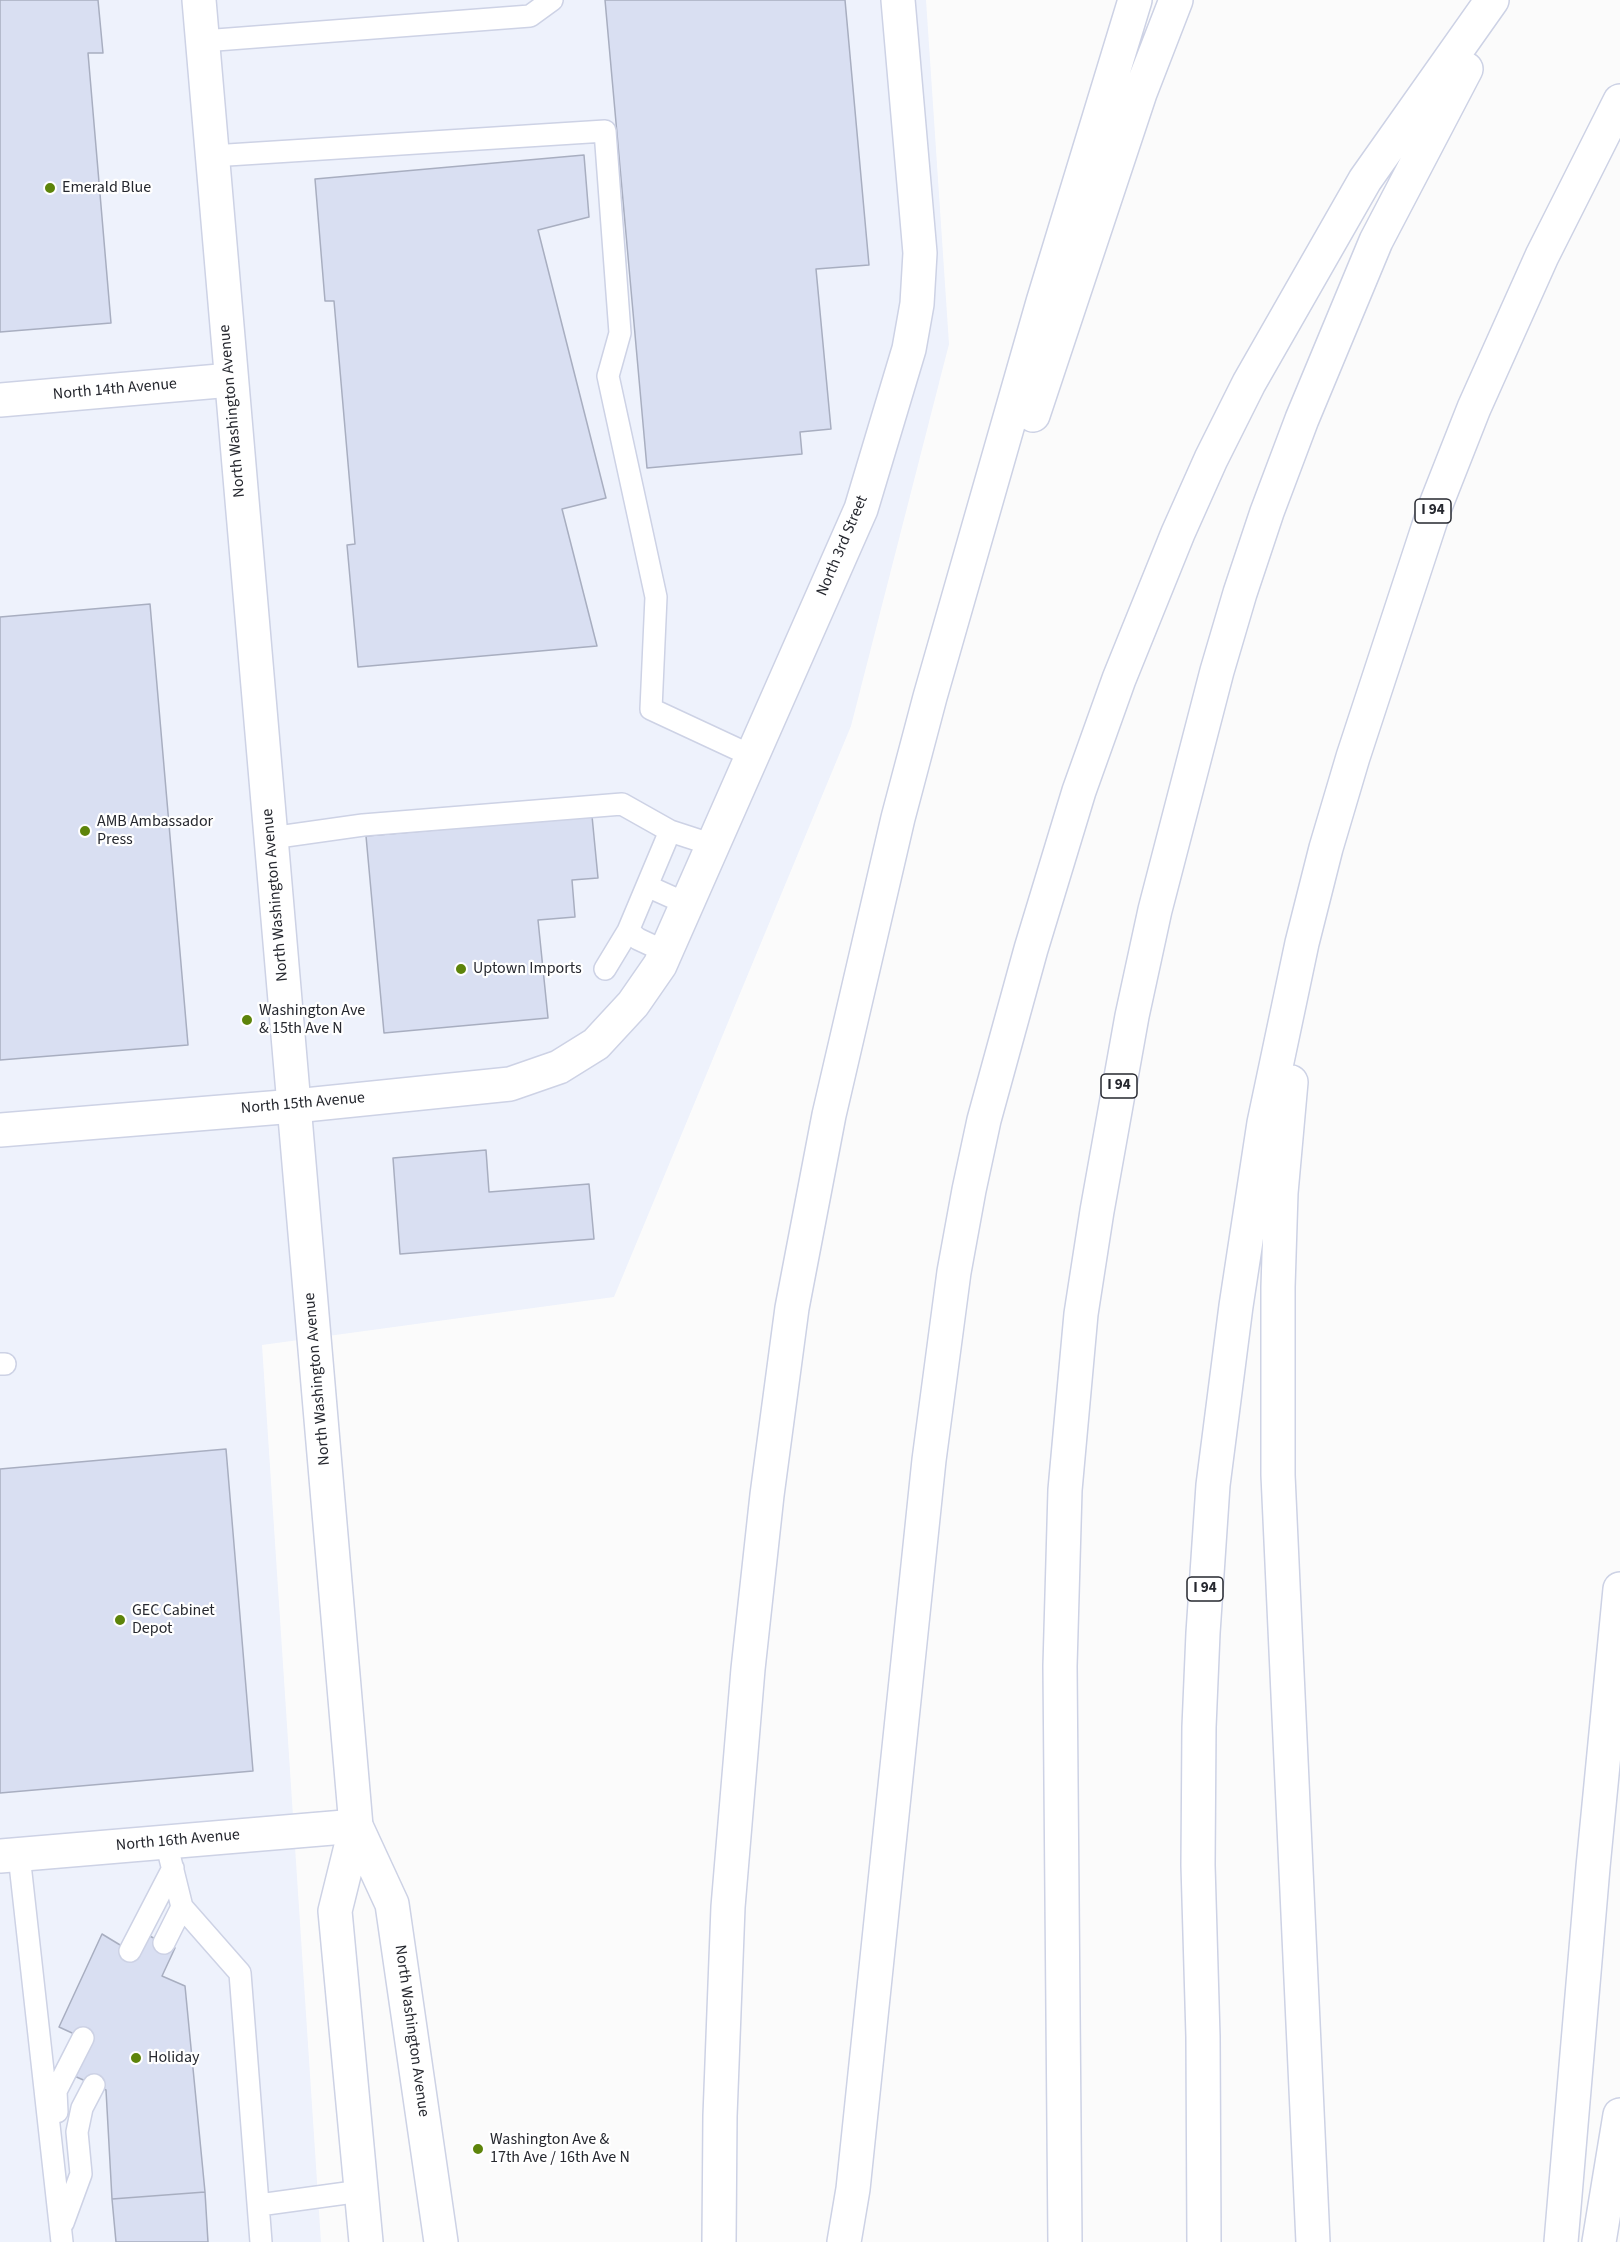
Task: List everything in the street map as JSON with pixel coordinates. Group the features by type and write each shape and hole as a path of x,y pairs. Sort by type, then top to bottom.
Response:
{"main road":[{"name":"North Washington Avenue","path":"199,0 356,1826 335,1911 366,2242"},
{"name":"North 3rd Street","path":"596,1044 633,1004 660,965 666,952 861,509 909,349 917,304 920,253 898,0"},
{"path":"719,2242 720,2115 728,1907 748,1669 777,1412 792,1308 829,1115 898,818 930,697 1043,303 1135,0"},
{"path":"898,818 1140,93 1176,0"},
{"path":"844,2242 853,2188 928,1470 954,1272 984,1120 1031,949 1079,791 1119,679 1178,533 1216,450 1249,383 1365,180 1492,0"},
{"name":"I 94","path":"1065,2242 1060,1666 1065,1490 1081,1314 1132,1016 1155,910 1217,671 1240,593 1302,419 1376,241 1452,93 1507,0"},
{"name":"I 94","path":"1204,2242 1203,2037 1198,1864 1199,1727 1213,1485 1234,1317 1264,1123 1302,943 1326,848 1349,768 1435,507 1474,408 1542,256 1620,101"},
{"name":"North 14th Avenue","path":"0,400 231,380"},
{"path":"1302,943 1281,1193 1278,1299 1278,1464 1312,2242"},
{"name":"North 15th Avenue","path":"0,1130 295,1106 510,1084 559,1067 596,1044"},
{"path":"1561,2242 1593,1867 1620,1589"},
{"name":"North Washington Avenue","path":"356,1826 392,1904 441,2242"},
{"name":"North 16th Avenue","path":"9,1855 170,1855 356,1826"},
{"path":"1599,2242 1620,2115"}],"lane":[{"path":"203,41 530,16 552,0"},
{"path":"212,156 605,131 620,333 608,376 656,597 651,709 752,756"},
{"path":"271,838 363,825 622,804 670,831 713,845"},
{"path":"605,969 628,930 670,831"},
{"path":"647,886 687,904"},
{"path":"628,930 638,939 666,952"},
{"path":"9,1855 61,2236"},
{"path":"170,1855 182,1907 240,1973 261,2242"},
{"path":"130,1951 170,1855"},
{"path":"164,1943 182,1907"},
{"path":"68,2208 57,2121 56,2091 83,2038"},
{"path":"61,2236 68,2208 81,2174 77,2132 82,2108 94,2085"},
{"path":"259,2205 361,2192"}],"shaded area":[{"path":"0,0 926,0 949,344 851,726 614,1297 262,1345 321,2242 0,2242"}],"building":[{"name":"Emerald Blue","path":"0,0 98,0 103,53 88,53 111,323 0,332"},
{"path":"605,0 845,0 869,265 816,269 831,429 800,432 802,454 647,468"},
{"path":"584,155 589,217 538,230 606,498 562,509 597,646 358,667 347,545 355,544 334,301 325,301 315,179"},
{"name":"AMB Ambassador Press","path":"150,604 188,1045 0,1060 0,617"},
{"name":"Uptown Imports","path":"592,816 598,878 572,880 575,917 538,920 548,1018 384,1033 366,836"},
{"path":"486,1150 489,1192 589,1184 594,1239 400,1254 393,1158"},
{"name":"GEC Cabinet Depot","path":"226,1449 253,1771 0,1793 0,1469"},
{"name":"Holiday","path":"141,1932 175,1948 162,1976 185,1986 205,2192 112,2199 106,2090 72,2075 83,2038 59,2027 102,1934 130,1951"},
{"path":"205,2192 208,2242 116,2242 112,2199"}],"place":[{"name":"Emerald Blue","path":"50,188"},
{"name":"AMB Ambassador Press","path":"85,831"},
{"name":"Uptown Imports","path":"461,969"},
{"name":"Washington Ave & 15th Ave N","path":"247,1020"},
{"name":"GEC Cabinet Depot","path":"120,1620"},
{"name":"Holiday","path":"136,2058"},
{"name":"Washington Ave & 17th Ave / 16th Ave N","path":"478,2149"}]}
